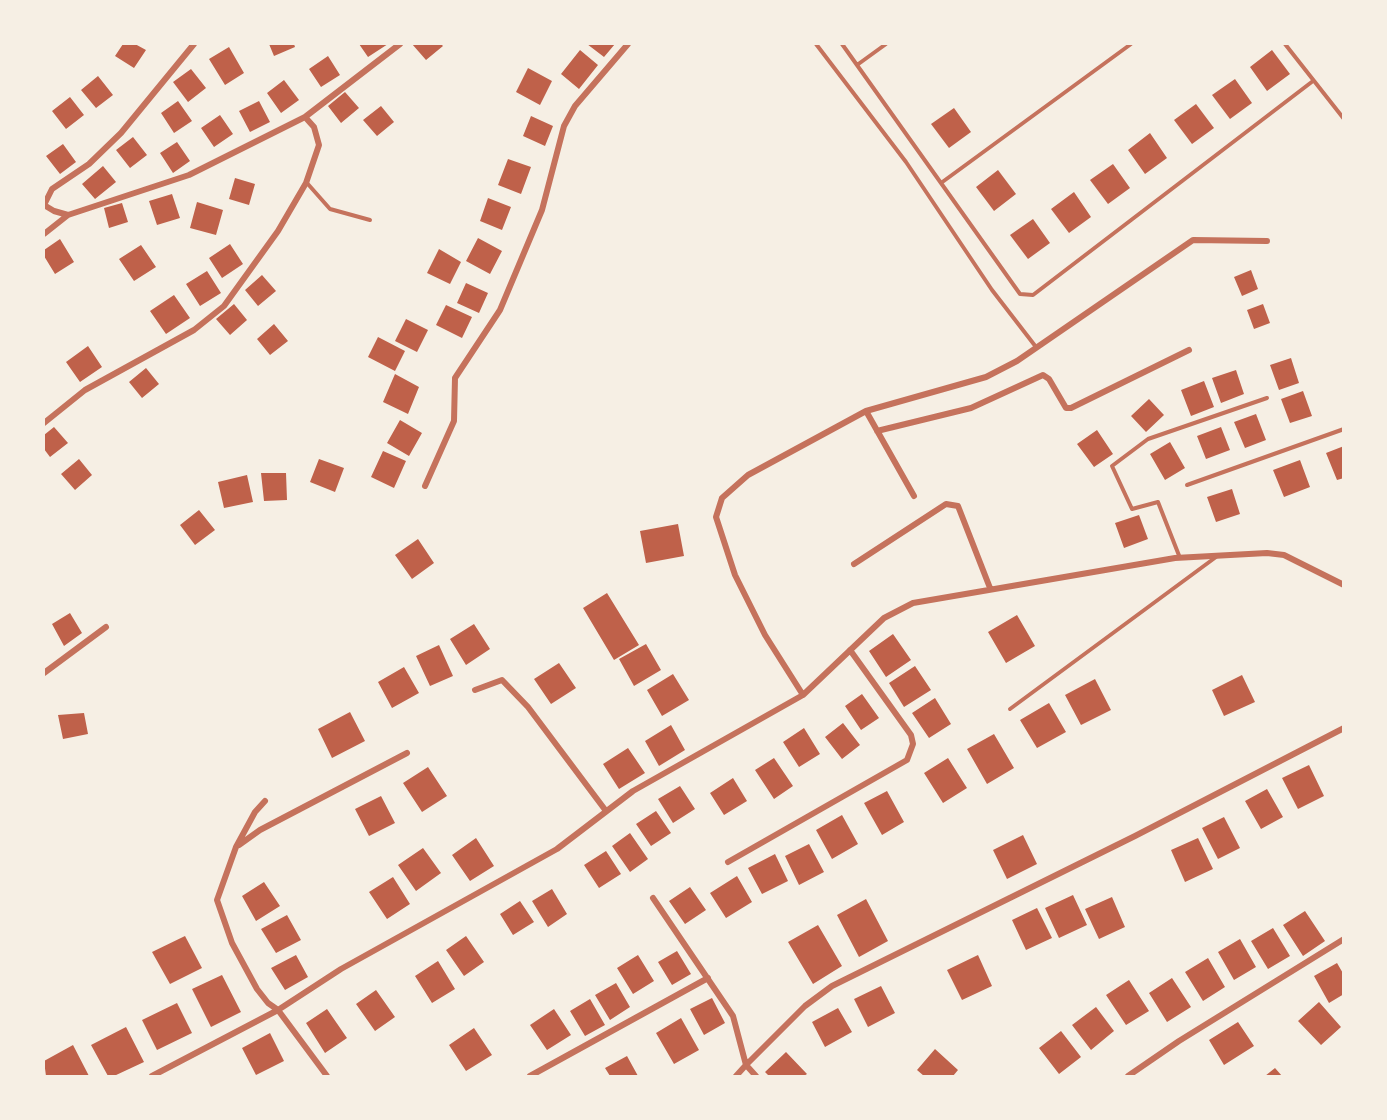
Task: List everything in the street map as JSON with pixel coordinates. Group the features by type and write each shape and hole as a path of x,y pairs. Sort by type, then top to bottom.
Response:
{"street":[{"path":"68,215 44,205 52,189 89,164 121,133 194,44"},
{"path":"44,234 68,215 189,175 305,117 400,44"},
{"path":"425,486 453,421 455,378 500,310 542,210 564,126 575,105 628,44"},
{"path":"44,423 85,390 194,330 224,306 278,231 306,183 320,145 314,127 305,117"},
{"path":"803,695 740,589 716,517 722,498 748,475 866,411 986,377 1036,347 1193,240 1267,241"},
{"path":"877,431 971,408 1043,375 1049,379 1066,408 1071,408 1189,350"},
{"path":"866,411 914,496"},
{"path":"854,564 945,504 958,506 990,588"},
{"path":"152,1077 278,1010 341,969 557,849 606,811 659,776 803,695 884,618 913,603 990,588 1179,558 1267,553 1284,555 1344,585"},
{"path":"44,673 106,627"},
{"path":"729,862 907,760 913,744 911,735 850,650"},
{"path":"475,690 502,680 528,707 606,811"},
{"path":"736,1077 805,1006 832,986 1135,836 1344,728"},
{"path":"236,847 260,830 407,753"},
{"path":"265,801 255,812 236,847 217,900 232,943 257,988 268,1003 278,1010 327,1077"},
{"path":"653,898 733,1016 746,1065 756,1077"},
{"path":"1128,1077 1179,1041 1344,939"},
{"path":"530,1077 708,978"}],"lane":[{"path":"816,44 906,162 993,291 1036,347"},
{"path":"842,44 1020,294 1033,295 1313,81"},
{"path":"857,65 886,44"},
{"path":"942,183 1131,44"},
{"path":"1285,44 1344,119"},
{"path":"306,183 330,209 370,220"},
{"path":"1179,558 1158,502 1132,509 1112,466 1148,440 1267,398"},
{"path":"1186,485 1344,429"},
{"path":"1010,709 1217,557"}],"building":[{"path":"123,44 135,44 146,50 134,68 115,56"},
{"path":"269,44 294,44 295,47 274,56"},
{"path":"359,44 388,44 368,57"},
{"path":"412,44 441,44 443,46 426,60"},
{"path":"587,44 615,44 604,57"},
{"path":"229,47 244,73 225,85 209,59"},
{"path":"580,50 598,65 579,89 561,74"},
{"path":"1272,50 1290,74 1267,91 1250,67"},
{"path":"328,56 340,75 321,87 309,69"},
{"path":"528,68 552,81 540,105 516,92"},
{"path":"191,69 206,88 188,102 173,82"},
{"path":"98,76 113,95 96,108 81,90"},
{"path":"1235,79 1252,103 1230,119 1212,95"},
{"path":"284,80 299,100 281,113 267,93"},
{"path":"345,92 359,108 341,123 328,106"},
{"path":"70,97 84,115 66,129 52,111"},
{"path":"178,101 192,121 174,133 161,113"},
{"path":"259,101 270,122 250,132 239,111"},
{"path":"1196,104 1214,128 1192,144 1174,120"},
{"path":"381,106 394,122 377,136 363,120"},
{"path":"954,108 971,132 949,148 931,124"},
{"path":"220,115 233,134 214,147 201,128"},
{"path":"531,116 553,126 545,146 523,136"},
{"path":"1150,133 1167,158 1145,174 1128,150"},
{"path":"133,137 147,155 130,168 116,150"},
{"path":"177,142 190,161 173,173 160,153"},
{"path":"63,144 76,162 60,174 46,156"},
{"path":"508,159 531,167 521,194 498,185"},
{"path":"1113,164 1130,188 1108,204 1090,180"},
{"path":"103,166 116,182 95,199 82,184"},
{"path":"998,170 1016,194 994,211 976,187"},
{"path":"235,178 255,184 249,205 229,199"},
{"path":"1074,192 1091,217 1069,233 1051,209"},
{"path":"172,194 180,218 157,225 149,201"},
{"path":"488,198 511,207 502,230 480,221"},
{"path":"197,202 223,210 216,235 190,228"},
{"path":"122,203 128,222 109,228 104,208"},
{"path":"1033,219 1050,243 1028,259 1010,235"},
{"path":"478,238 502,251 490,274 466,261"},
{"path":"60,239 74,262 55,274 44,256 44,250"},
{"path":"230,244 243,264 222,278 209,258"},
{"path":"141,245 156,267 134,281 119,259"},
{"path":"439,249 461,262 450,284 427,273"},
{"path":"1251,270 1258,289 1242,296 1234,277"},
{"path":"207,271 221,293 200,306 186,284"},
{"path":"262,275 276,291 258,306 245,290"},
{"path":"466,283 488,293 479,313 457,303"},
{"path":"174,295 190,318 166,334 150,311"},
{"path":"234,304 247,320 230,335 216,319"},
{"path":"1263,304 1270,323 1254,329 1247,310"},
{"path":"446,305 472,317 462,338 436,325"},
{"path":"406,319 428,330 417,352 395,341"},
{"path":"274,324 288,341 270,355 257,339"},
{"path":"378,337 405,351 395,371 368,357"},
{"path":"88,346 102,367 80,382 66,362"},
{"path":"1291,358 1299,383 1279,390 1270,365"},
{"path":"146,368 159,384 142,398 129,382"},
{"path":"1236,370 1244,394 1221,403 1212,378"},
{"path":"395,374 419,387 408,414 383,402"},
{"path":"1204,381 1214,407 1191,416 1181,390"},
{"path":"1303,391 1312,416 1290,423 1281,399"},
{"path":"1149,399 1164,415 1146,432 1131,416"},
{"path":"1256,414 1266,440 1245,448 1234,422"},
{"path":"400,420 422,433 409,456 387,443"},
{"path":"54,427 68,443 50,457 44,449 44,435"},
{"path":"1221,427 1230,450 1206,459 1197,436"},
{"path":"1097,430 1113,454 1094,467 1077,444"},
{"path":"1170,442 1185,468 1165,480 1150,454"},
{"path":"1344,446 1344,478 1337,480 1326,453"},
{"path":"383,451 406,461 394,488 371,477"},
{"path":"79,459 92,475 75,490 61,474"},
{"path":"319,459 344,468 335,492 310,482"},
{"path":"1300,460 1310,487 1284,497 1273,470"},
{"path":"261,473 286,473 287,500 264,501"},
{"path":"247,475 253,502 224,508 218,482"},
{"path":"1232,489 1240,514 1216,522 1207,497"},
{"path":"199,510 215,530 195,545 180,525"},
{"path":"1139,515 1148,539 1124,548 1115,523"},
{"path":"678,524 684,556 646,563 640,531"},
{"path":"418,539 434,563 412,579 395,555"},
{"path":"607,593 639,645 614,660 583,608"},
{"path":"70,613 82,633 64,646 52,624"},
{"path":"1017,615 1035,646 1006,663 988,632"},
{"path":"474,624 490,649 466,665 450,639"},
{"path":"893,634 911,660 886,677 869,651"},
{"path":"646,644 661,670 634,686 619,659"},
{"path":"439,645 453,676 430,686 416,656"},
{"path":"559,663 576,688 551,704 534,679"},
{"path":"915,666 931,690 904,707 889,683"},
{"path":"404,667 419,693 392,708 378,682"},
{"path":"673,674 689,700 662,716 647,690"},
{"path":"1242,675 1255,702 1224,716 1212,690"},
{"path":"1095,679 1111,710 1081,725 1065,695"},
{"path":"862,694 879,718 861,730 845,706"},
{"path":"935,698 951,724 929,738 912,713"},
{"path":"1049,703 1066,732 1037,748 1020,720"},
{"path":"350,712 365,741 332,758 318,729"},
{"path":"84,713 88,734 63,739 58,715"},
{"path":"843,723 860,745 842,759 825,737"},
{"path":"671,725 685,750 659,766 645,741"},
{"path":"804,728 820,754 799,767 783,742"},
{"path":"994,734 1014,768 987,784 967,749"},
{"path":"628,748 645,773 619,789 603,764"},
{"path":"774,758 793,786 774,799 755,770"},
{"path":"948,758 967,788 943,803 924,773"},
{"path":"1309,765 1324,796 1298,809 1282,778"},
{"path":"428,767 447,796 422,812 403,783"},
{"path":"733,778 747,801 724,815 710,793"},
{"path":"680,786 695,809 673,823 658,799"},
{"path":"1267,789 1283,817 1261,829 1245,801"},
{"path":"887,791 904,822 882,835 864,803"},
{"path":"381,796 395,823 369,836 355,809"},
{"path":"656,811 671,833 651,846 636,824"},
{"path":"842,815 858,844 832,859 816,830"},
{"path":"1224,817 1240,848 1218,859 1202,828"},
{"path":"630,833 648,859 630,872 612,846"},
{"path":"1023,835 1037,864 1007,879 993,850"},
{"path":"476,838 494,866 470,881 452,855"},
{"path":"1198,838 1213,869 1185,882 1171,850"},
{"path":"809,844 824,872 799,885 785,856"},
{"path":"423,848 441,873 416,891 398,865"},
{"path":"606,851 621,874 599,888 584,865"},
{"path":"775,854 788,881 762,894 748,868"},
{"path":"737,876 752,902 726,918 710,893"},
{"path":"393,877 410,904 387,919 369,892"},
{"path":"264,882 280,906 256,921 242,896"},
{"path":"690,887 706,910 685,924 669,901"},
{"path":"552,889 567,914 548,927 532,901"},
{"path":"1073,895 1087,925 1059,938 1045,908"},
{"path":"1112,897 1125,927 1099,939 1085,909"},
{"path":"866,899 888,941 859,957 837,915"},
{"path":"520,901 534,922 513,935 500,914"},
{"path":"1037,908 1052,938 1026,950 1012,920"},
{"path":"1305,911 1325,941 1303,956 1283,925"},
{"path":"287,915 301,940 276,953 261,929"},
{"path":"818,925 842,966 813,984 788,942"},
{"path":"1273,928 1290,956 1268,969 1251,941"},
{"path":"185,936 202,968 170,984 152,952"},
{"path":"466,936 484,962 464,976 446,950"},
{"path":"1240,939 1256,967 1234,980 1218,952"},
{"path":"677,951 691,974 672,985 658,962"},
{"path":"296,955 308,977 285,990 271,968"},
{"path":"638,955 654,981 633,994 617,968"},
{"path":"978,955 992,986 962,1000 947,970"},
{"path":"1208,958 1225,987 1203,1001 1185,972"},
{"path":"438,961 455,989 432,1003 415,976"},
{"path":"1337,963 1344,975 1344,994 1329,1003 1314,976"},
{"path":"222,975 241,1012 211,1027 192,989"},
{"path":"1172,978 1191,1007 1167,1022 1149,993"},
{"path":"1129,980 1149,1011 1126,1025 1106,995"},
{"path":"616,983 630,1007 610,1020 595,995"},
{"path":"881,986 895,1013 868,1027 854,999"},
{"path":"376,990 395,1017 375,1031 356,1004"},
{"path":"712,998 725,1023 704,1035 690,1009"},
{"path":"590,999 605,1025 585,1036 570,1011"},
{"path":"1319,1002 1341,1027 1321,1045 1298,1021"},
{"path":"177,1003 192,1033 157,1050 142,1020"},
{"path":"1096,1007 1114,1031 1091,1050 1072,1025"},
{"path":"838,1008 852,1032 825,1047 812,1022"},
{"path":"327,1009 347,1038 325,1053 306,1023"},
{"path":"554,1009 571,1035 547,1050 530,1025"},
{"path":"681,1018 699,1050 674,1064 656,1033"},
{"path":"1238,1022 1254,1046 1224,1065 1209,1040"},
{"path":"126,1027 144,1062 114,1076 108,1076 91,1045"},
{"path":"474,1028 492,1055 466,1071 449,1045"},
{"path":"1061,1031 1081,1057 1059,1074 1039,1048"},
{"path":"270,1033 284,1061 256,1075 242,1048"},
{"path":"73,1045 89,1076 46,1076 44,1061"},
{"path":"935,1049 958,1070 953,1076 924,1076 917,1070"},
{"path":"786,1052 807,1074 804,1076 769,1076 765,1072"},
{"path":"627,1056 638,1076 610,1076 605,1068"},
{"path":"1275,1068 1282,1076 1265,1076"}]}
